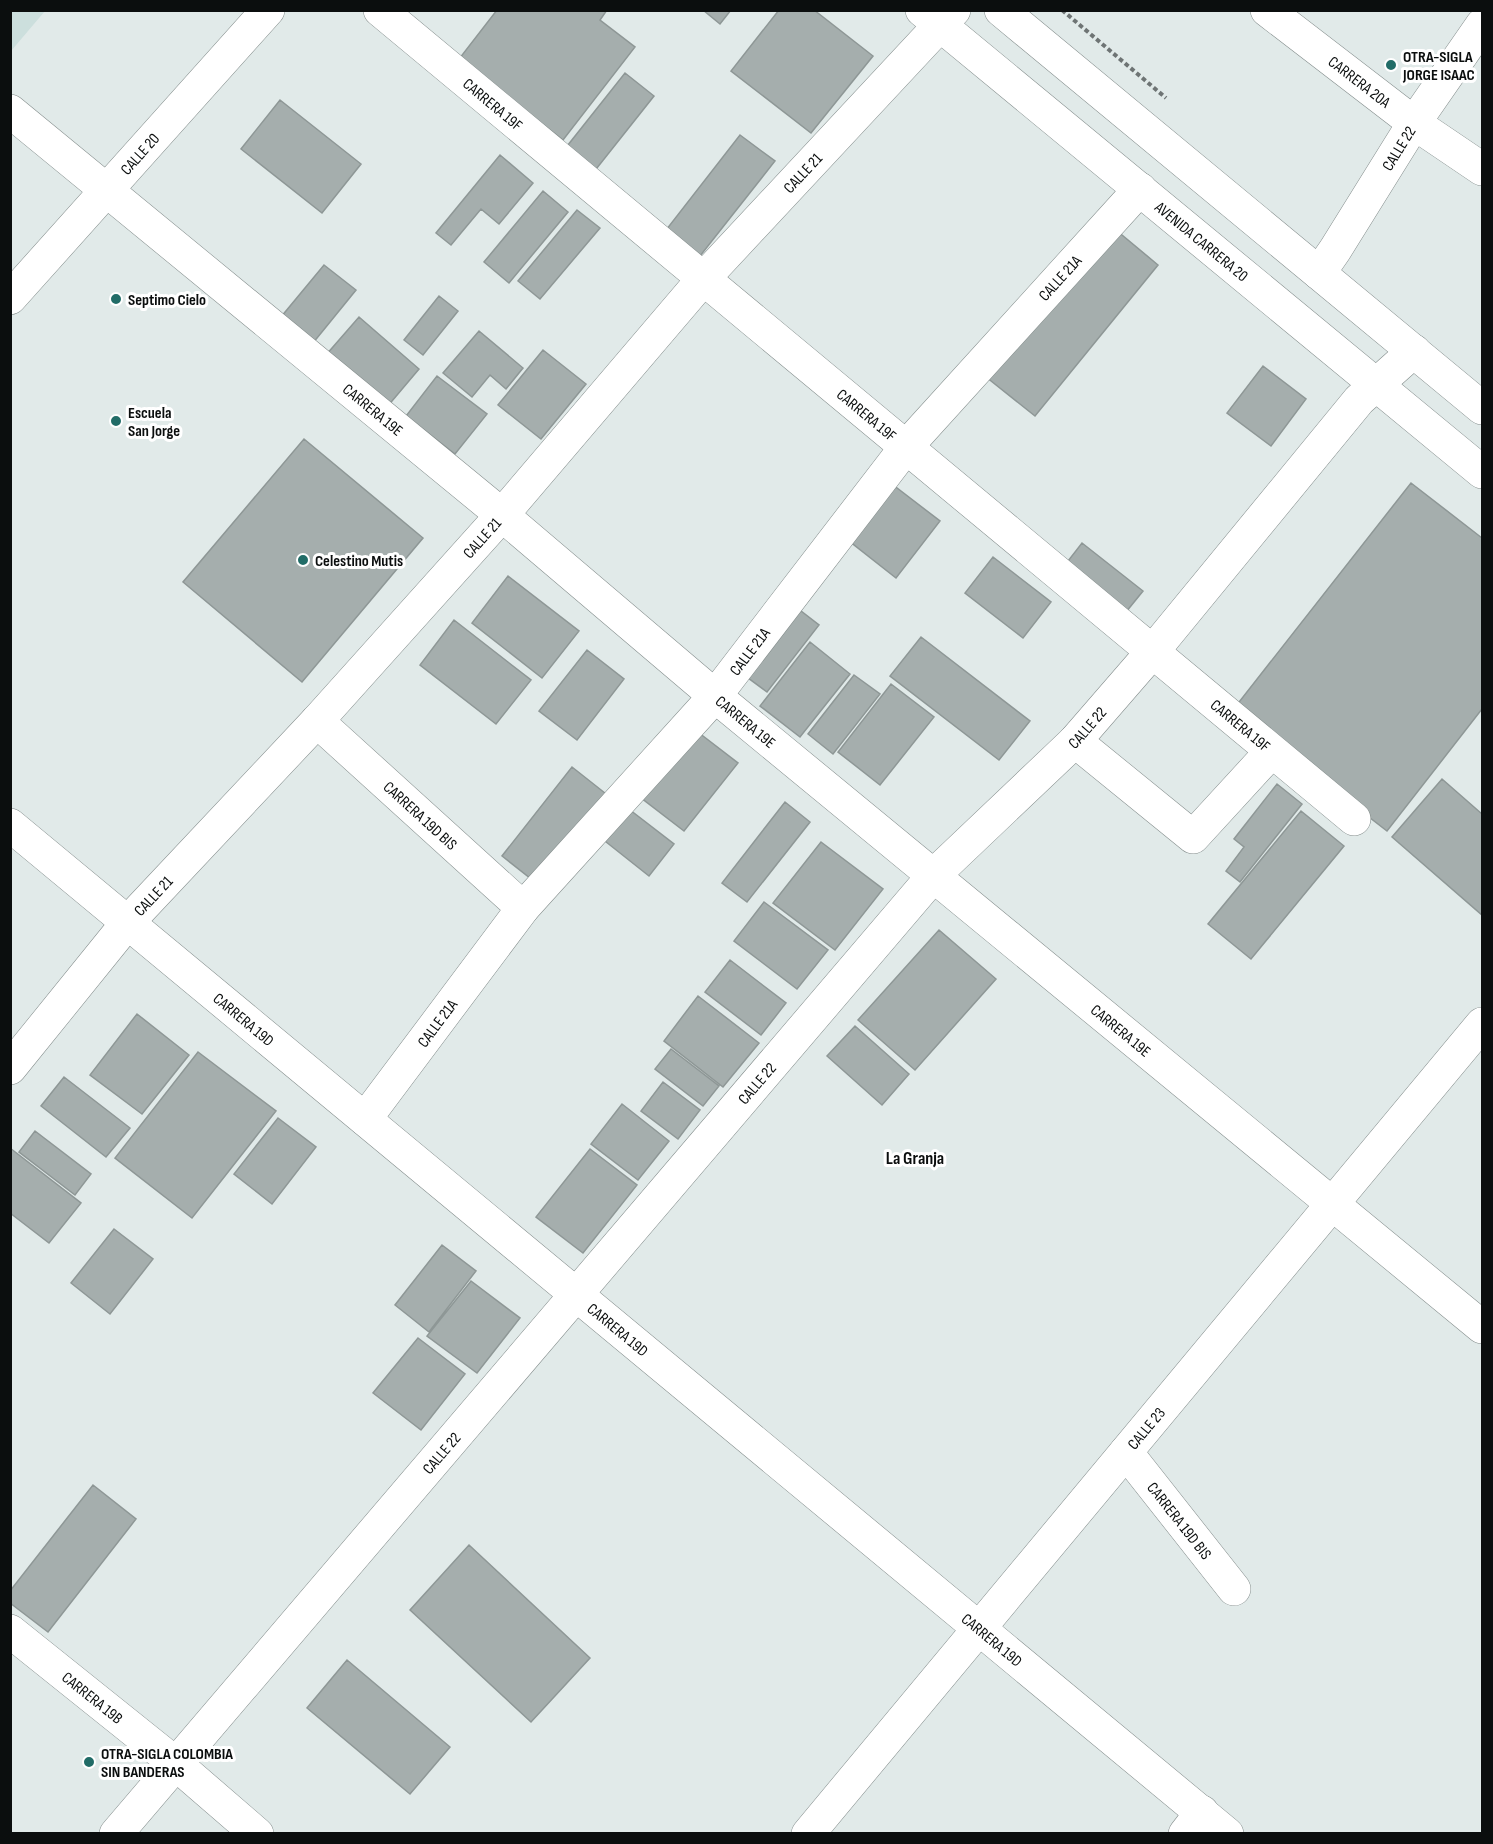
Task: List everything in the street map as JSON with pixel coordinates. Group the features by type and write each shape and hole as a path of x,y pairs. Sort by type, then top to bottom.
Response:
{"street":[{"name":"CALLE 20","path":"10,298 268,10"},
{"name":"CARRERA 19F","path":"380,10 1354,819"},
{"path":"1001,10 1482,408"},
{"name":"CARRERA 20A","path":"1268,10 1414,123 1482,169"},
{"name":"CALLE 21","path":"10,1068 128,922 317,721 502,515 704,278 938,15"},
{"name":"AVENIDA CARRERA 20","path":"938,15 1140,189 1482,472"},
{"name":"CALLE 22","path":"1319,273 1414,123 1482,25"},
{"name":"CARRERA 19E","path":"10,111 502,515 715,696 1482,1327"},
{"name":"CALLE 21A","path":"365,1119 523,908 715,696 906,447 1140,189"},
{"name":"CALLE 22","path":"116,1833 934,875 1075,741 1153,651 1359,400 1414,351"},
{"name":"CARRERA 19D BIS","path":"317,721 523,908"},
{"path":"1075,741 1193,837 1272,752"},
{"name":"CARRERA 19D","path":"10,825 980,1628 1193,1823 1227,1833"},
{"name":"CALLE 23","path":"808,1833 1482,1024"},
{"name":"CARRERA 19D BIS","path":"1126,1452 1234,1589"},
{"name":"CARRERA 19B","path":"10,1631 176,1764 257,1833"}],"shaded area":[{"path":"10,11 45,11 11,51"}],"building":[{"path":"497,10 607,10 600,20 635,47 563,140 459,59"},
{"path":"703,10 731,10 720,24"},
{"path":"779,10 814,10 873,56 811,133 731,71"},
{"path":"625,73 654,96 593,173 564,150"},
{"path":"280,100 361,164 322,213 241,149"},
{"path":"740,135 775,161 700,256 666,230"},
{"path":"500,155 533,183 499,224 481,209 451,245 436,233"},
{"path":"543,191 568,212 509,283 484,262"},
{"path":"577,210 600,228 540,299 518,281"},
{"path":"1110,225 1158,265 1035,416 986,377"},
{"path":"324,265 356,290 313,343 281,317"},
{"path":"439,296 458,311 423,355 404,340"},
{"path":"359,317 419,369 387,407 326,355"},
{"path":"479,331 523,368 506,389 490,375 472,397 443,373"},
{"path":"543,350 586,384 541,439 498,405"},
{"path":"1263,366 1306,399 1271,446 1227,413"},
{"path":"437,376 487,414 455,454 406,416"},
{"name":"Celestino Mutis","path":"304,439 423,538 302,682 183,582"},
{"path":"888,481 940,521 896,578 844,537"},
{"path":"1411,483 1482,538 1482,709 1387,831 1232,711"},
{"path":"1082,543 1143,591 1122,617 1061,570"},
{"path":"993,557 1051,602 1023,638 965,593"},
{"path":"508,576 579,631 542,678 472,623"},
{"path":"792,604 819,625 767,692 740,672"},
{"path":"454,620 531,680 496,724 420,665"},
{"path":"921,637 1030,721 999,760 890,676"},
{"path":"810,642 850,674 800,737 760,706"},
{"path":"587,650 624,679 577,740 539,711"},
{"path":"854,675 880,694 833,754 808,734"},
{"path":"891,684 934,717 880,785 838,752"},
{"path":"690,726 738,763 684,831 636,794"},
{"path":"572,767 610,797 540,886 502,856"},
{"path":"1442,779 1482,814 1482,915 1392,837"},
{"path":"1277,784 1302,804 1240,882 1226,871 1244,847 1234,839"},
{"path":"785,802 810,822 747,902 722,883"},
{"path":"621,803 674,844 649,876 596,834"},
{"path":"1301,811 1344,846 1251,959 1208,924"},
{"path":"821,842 883,889 835,950 773,903"},
{"path":"764,902 828,950 797,989 734,941"},
{"path":"939,930 996,979 915,1070 858,1020"},
{"path":"730,960 786,1003 761,1035 705,992"},
{"path":"698,996 759,1043 723,1087 664,1041"},
{"path":"137,1014 189,1055 142,1114 90,1075"},
{"path":"855,1026 909,1074 882,1105 827,1056"},
{"path":"671,1049 719,1086 703,1106 655,1069"},
{"path":"198,1052 276,1111 192,1218 115,1158"},
{"path":"64,1077 130,1128 106,1157 41,1106"},
{"path":"663,1082 700,1110 678,1139 641,1111"},
{"path":"622,1104 669,1141 638,1180 591,1144"},
{"path":"278,1118 316,1147 272,1204 234,1174"},
{"path":"35,1131 91,1174 75,1195 19,1152"},
{"path":"10,1148 81,1203 49,1243 10,1213"},
{"path":"590,1149 637,1185 583,1253 536,1217"},
{"path":"114,1229 153,1259 110,1314 71,1283"},
{"path":"442,1245 476,1271 429,1332 395,1305"},
{"path":"471,1281 520,1318 477,1373 427,1336"},
{"path":"418,1338 465,1374 421,1430 373,1393"},
{"path":"93,1485 136,1519 48,1632 10,1603 10,1591"},
{"path":"469,1545 590,1658 531,1722 410,1610"},
{"path":"347,1660 450,1747 410,1794 307,1708"}],"place":[{"name":"OTRA-SIGLA JORGE ISAAC","path":"1391,65"},
{"name":"Septimo Cielo","path":"116,299"},
{"name":"Escuela San Jorge","path":"116,421"},
{"name":"Celestino Mutis","path":"303,560"},
{"name":"OTRA-SIGLA COLOMBIA SIN BANDERAS","path":"89,1762"}],"district":[{"name":"La Granja","path":"915,1158"}]}
